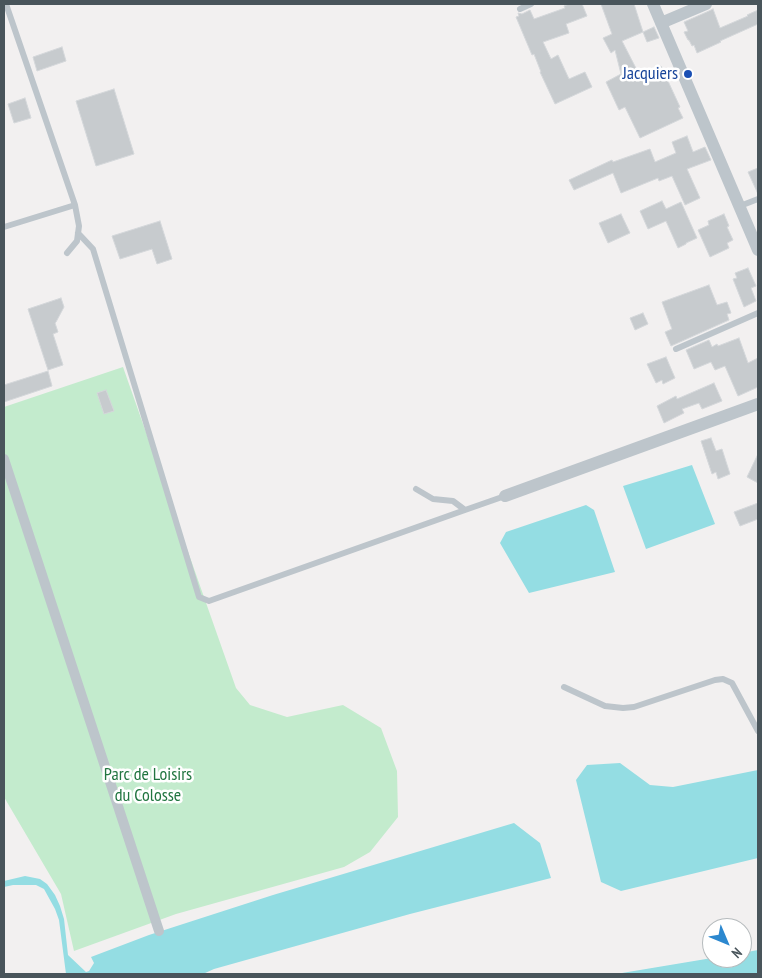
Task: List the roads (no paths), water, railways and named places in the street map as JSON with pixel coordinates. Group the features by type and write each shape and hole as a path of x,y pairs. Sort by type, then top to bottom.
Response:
{"street":[{"path":"653,4 758,249"},
{"path":"661,23 706,4"},
{"path":"506,496 758,404"},
{"path":"4,459 159,930"}],"lane":[{"path":"6,4 75,205 79,226 77,241 67,253"},
{"path":"520,9 531,4"},
{"path":"740,206 758,199"},
{"path":"4,227 75,205"},
{"path":"78,233 93,249 199,597 208,601 506,496"},
{"path":"676,349 758,314"},
{"path":"416,489 433,499 453,501 464,510"},
{"path":"564,687 605,706 623,708 634,707 715,680 724,679 732,683 758,731"}],"water":[{"path":"692,465 715,524 646,549 623,486"},
{"path":"586,505 594,510 615,572 529,593 500,543 506,532"},
{"path":"620,763 650,785 673,787 758,770 758,858 621,891 601,882 576,780 587,765"},
{"path":"514,823 540,843 551,878 410,914 214,969 203,974 66,974 59,920 44,889 36,885 4,887 4,881 25,876 40,879 47,884 55,895 64,919 68,955 86,972 89,971 94,963 91,957 149,935 273,895"},
{"path":"758,950 758,974 616,974 702,960 702,968 752,968 752,951"}],"place":[{"name":"Jacquiers","path":"688,74"}],"park label":[{"name":"Parc de Loisirs du Colosse","path":"148,785"}]}
